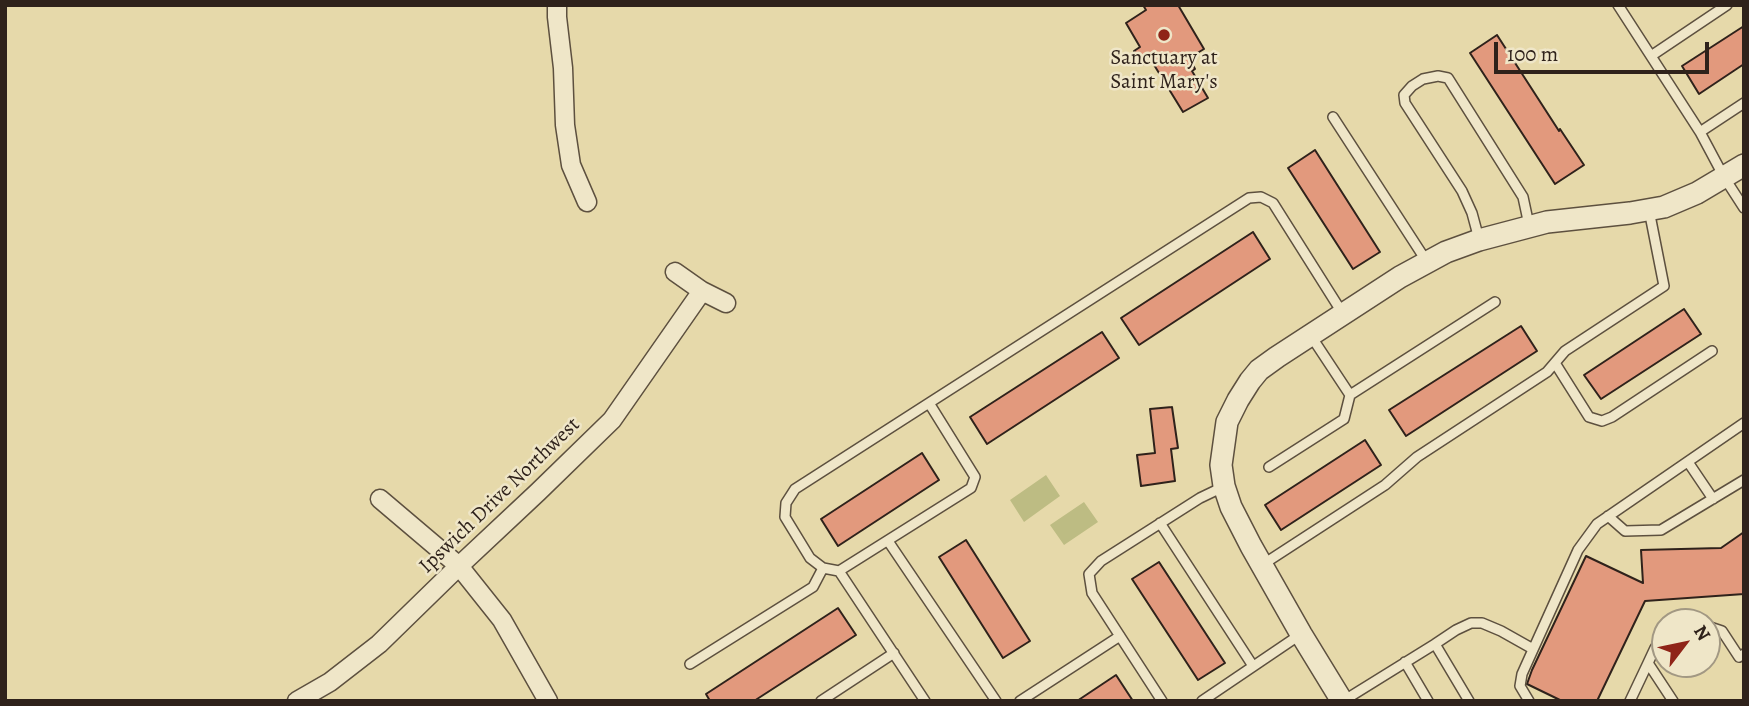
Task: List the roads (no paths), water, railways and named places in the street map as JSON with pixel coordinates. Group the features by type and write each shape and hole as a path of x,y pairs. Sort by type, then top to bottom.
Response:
{"street":[{"path":"557,5 565,125 571,165 587,202"},
{"path":"1342,701 1262,565 1231,507 1224,486 1221,465 1227,422 1250,381 1259,370 1311,335 1446,252 1479,240 1547,222 1664,207 1697,193 1744,165"},
{"path":"675,272 702,291 726,303"},
{"name":"Ipswich Drive Northwest","path":"297,701 330,682 379,644 612,420 702,291"},
{"path":"380,499 458,566 502,620 548,701"}],"lane":[{"path":"1618,5 1700,132 1744,208"},
{"path":"1651,55 1727,5"},
{"path":"1479,240 1472,213 1462,191 1405,103 1404,95 1423,79 1438,76 1448,78 1523,197 1530,227"},
{"path":"1700,132 1744,103"},
{"path":"1333,117 1427,262"},
{"path":"929,403 975,477 971,488 839,571 822,568 810,558 785,517 786,503 795,489 929,403 1249,198 1262,197 1273,202 1343,314"},
{"path":"1262,565 1385,485 1417,457 1547,372 1565,351 1664,286 1649,210"},
{"path":"1269,467 1344,419 1350,395 1494,302"},
{"path":"1311,335 1350,395"},
{"path":"1555,363 1589,417 1602,421 1712,351"},
{"path":"1529,701 1520,686 1522,674 1578,550 1597,524 1744,423"},
{"path":"1688,461 1713,499"},
{"path":"1608,516 1625,531 1661,530 1744,480"},
{"path":"1162,701 1092,593 1089,574 1101,561 1200,498 1224,486"},
{"path":"1160,523 1253,666"},
{"path":"887,541 996,701"},
{"path":"690,664 813,587 822,568"},
{"path":"839,571 925,701"},
{"path":"1342,701 1471,623 1482,623 1533,649"},
{"path":"1721,631 1739,657 1744,654"},
{"path":"1202,701 1301,634"},
{"path":"1020,701 1120,636"},
{"path":"1435,643 1469,701"},
{"path":"821,701 894,653"},
{"path":"1630,701 1651,657"},
{"path":"1405,662 1429,701"},
{"path":"1648,663 1673,701"}],"place":[{"name":"Sanctuary at Saint Mary's","path":"1164,35"}]}
